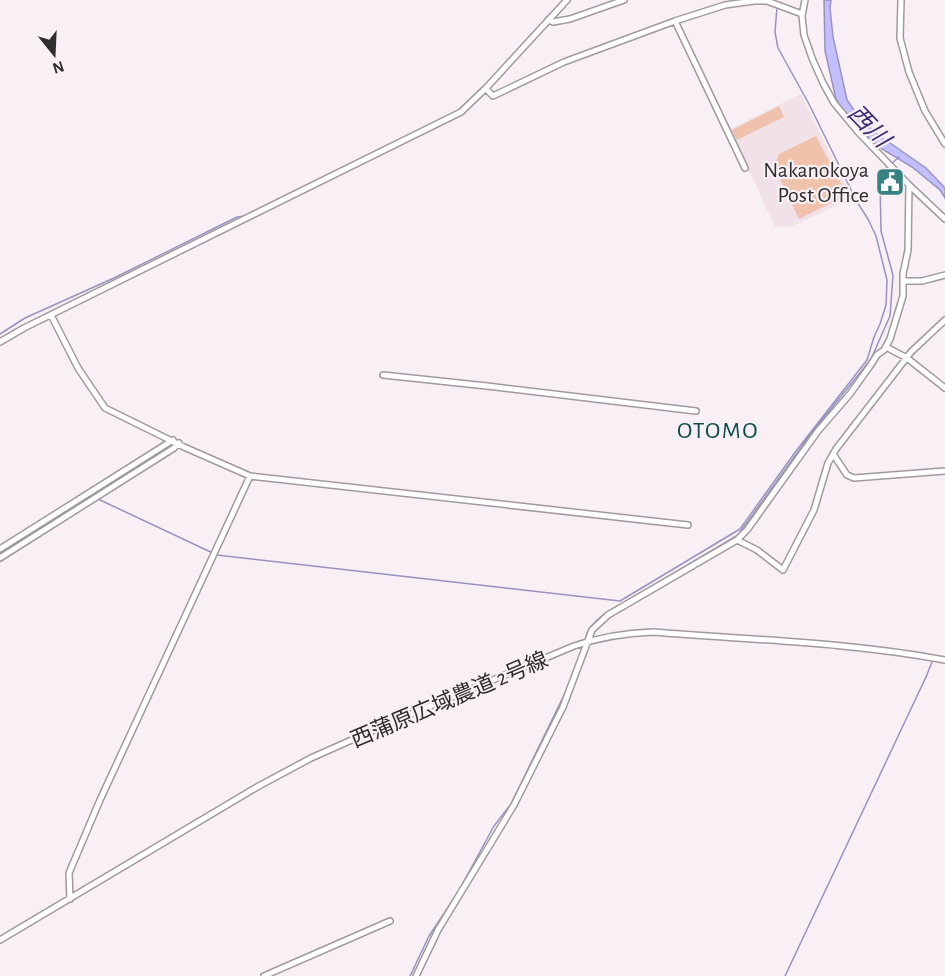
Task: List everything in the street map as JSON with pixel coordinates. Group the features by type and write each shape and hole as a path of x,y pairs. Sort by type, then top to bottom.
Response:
{"street":[{"path":"0,342 461,111 486,89 567,0"},
{"path":"548,20 553,22 570,19 624,0"},
{"path":"805,0 802,14 804,34 812,58 834,103 858,132 945,219"},
{"path":"901,0 900,38 909,72 925,111 944,142"},
{"path":"486,89 493,96 564,62 732,2 767,1 802,14"},
{"path":"675,21 745,168"},
{"path":"416,976 438,930 514,805 563,707 592,630 608,615 737,540 747,530 821,427 850,394 877,355 886,347 903,296 903,274 908,250 909,185"},
{"path":"903,281 922,281 945,275"},
{"path":"51,315 78,368 105,408 250,476 688,525"},
{"path":"737,540 757,550 783,570 814,510 828,464 844,437 907,358 945,320"},
{"path":"886,347 907,358 945,388"},
{"path":"383,375 696,411"},
{"path":"0,549 173,440"},
{"path":"0,558 179,443"},
{"path":"833,454 847,475 854,478 945,471"},
{"path":"70,899 69,873 250,476"},
{"name":"西蒲原広域農道 2号線","path":"0,940 265,782 311,758 574,645 632,633 653,632 779,640 945,660"},
{"path":"264,976 390,921"}],"shaded area":[{"path":"824,0 831,0 833,37 847,100 861,120 926,168 945,188 945,198 940,190 912,167 882,149 863,133 844,112 836,99 825,51"},
{"path":"801,94 852,198 791,227 775,227 730,129"},
{"path":"779,106 784,117 737,140 732,130"},
{"path":"816,136 847,195 799,219 774,167 779,154"}],"waterway":[{"path":"98,499 217,555 620,601 740,529 796,451 867,360 886,305 887,280 876,236 778,48 775,32 777,7"},
{"path":"487,83 539,27"},
{"path":"259,214 462,115"},
{"path":"891,164 899,157"},
{"path":"629,600 738,535 810,435 871,359 890,316 893,275 881,231 880,182 887,167"},
{"path":"0,334 25,318 114,278 237,217 245,216"},
{"path":"586,636 596,621 620,605"},
{"path":"580,656 583,646"},
{"path":"785,976 932,662"},
{"path":"410,976 429,936 457,894 494,826 511,804 566,691"}],"place":[{"name":"Nakanokoya Post Office","path":"890,182"}],"district":[{"name":"OTOMO","path":"718,430"}],"water label":[{"name":"西川","path":"869,126"}]}
